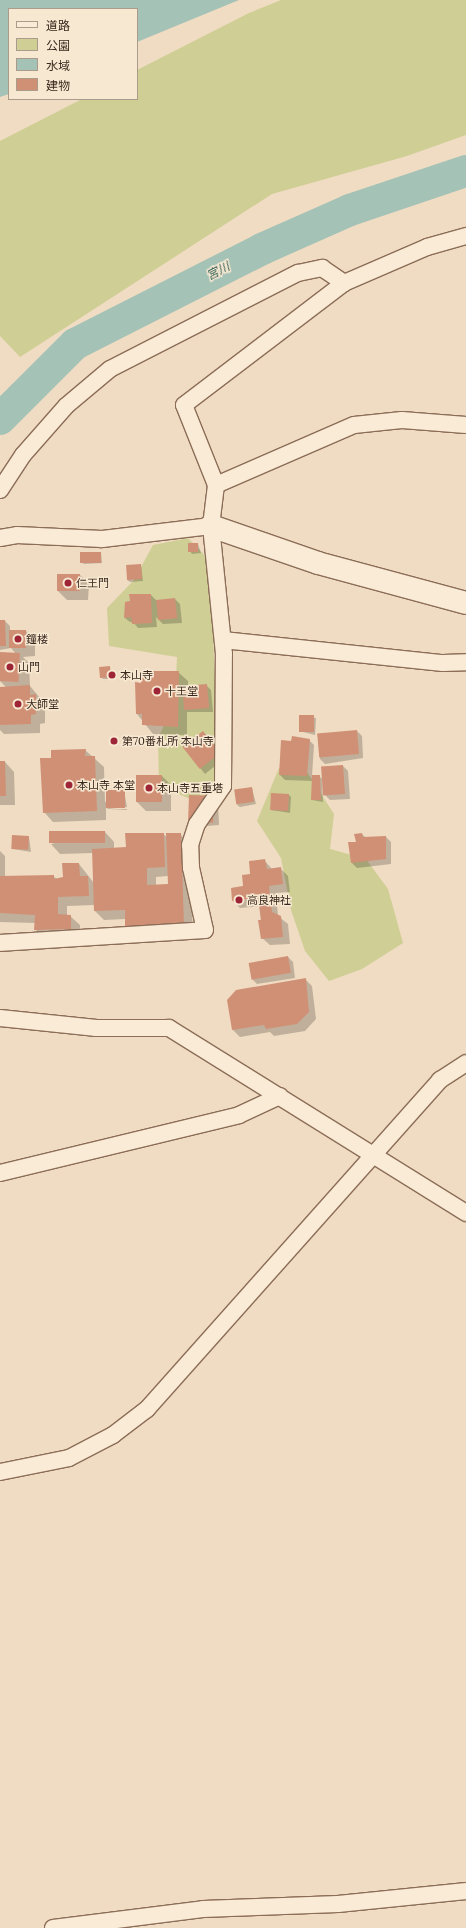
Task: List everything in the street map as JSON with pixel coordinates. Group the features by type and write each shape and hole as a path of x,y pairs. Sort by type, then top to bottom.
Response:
{"street":[{"path":"0,944 205,930 191,868 190,845 197,824 223,786 223,640 211,526 216,485 184,405 344,283 427,247 466,236"},
{"path":"0,490 23,454 66,406 110,369 298,273 322,268 344,283"},
{"path":"216,485 354,425 402,420 466,425"},
{"path":"0,538 17,535 102,539 211,526 318,562 466,603"},
{"path":"223,640 443,663 466,662"},
{"path":"0,1018 96,1028 169,1028 280,1096 372,1156 466,1213"},
{"path":"0,1472 69,1458 113,1435 147,1409 440,1080 466,1063"},
{"path":"0,1173 240,1115 280,1096"},
{"path":"53,1928 203,1909 338,1904 466,1892"}],"green space":[{"path":"281,0 466,0 466,135 407,156 272,194 20,357 0,336 0,141 80,100 138,100 138,69 249,13"},
{"path":"188,538 210,561 219,781 200,803 159,786 158,738 175,702 177,657 109,646 107,608 134,580 153,545"},
{"path":"279,768 307,772 334,814 330,849 366,859 388,889 403,943 362,969 329,981 305,951 291,910 281,858 257,821"}],"water":[{"path":"0,0 239,0 138,42 138,8 8,8 8,94 0,97"}],"building":[{"path":"188,543 198,543 198,552 188,552"},
{"path":"80,552 101,552 101,563 80,563"},
{"path":"141,564 142,579 127,580 126,565"},
{"name":"仁王門","path":"57,574 80,574 80,591 57,591"},
{"path":"129,594 151,594 152,623 132,624 131,617 124,618 125,602 130,601"},
{"path":"175,598 177,618 158,620 156,600"},
{"path":"0,620 5,620 6,646 0,646"},
{"name":"鐘楼","path":"9,630 26,630 26,648 9,648"},
{"name":"山門","path":"0,652 20,653 18,682 0,681"},
{"path":"110,666 111,677 100,678 99,667"},
{"name":"十王堂","path":"140,671 179,671 178,727 142,725 142,714 136,714 135,682 141,683"},
{"path":"207,684 209,708 184,710 182,686"},
{"name":"大師堂","path":"30,685 30,695 36,694 36,714 31,715 31,724 0,725 0,687"},
{"path":"299,715 314,715 314,732 299,732"},
{"path":"357,730 359,754 319,757 317,733"},
{"path":"203,731 220,753 200,769 183,747"},
{"path":"292,736 310,739 307,776 279,775 281,740 291,741"},
{"name":"本山寺 本堂","path":"86,749 85,756 95,756 97,811 43,813 40,758 51,758 51,750"},
{"path":"0,761 5,761 6,796 0,796"},
{"path":"343,765 345,794 323,795 321,767"},
{"name":"本山寺五重塔","path":"136,775 162,775 162,802 136,802"},
{"path":"312,775 320,775 321,800 311,800"},
{"path":"252,787 254,802 236,804 234,790"},
{"path":"106,790 125,790 125,808 106,808"},
{"path":"271,793 289,794 288,811 270,810"},
{"path":"189,795 214,796 213,823 188,822"},
{"path":"49,831 105,831 105,843 49,843"},
{"path":"125,833 164,833 165,867 147,868 147,885 168,884 166,833 181,833 184,926 125,927 125,910 94,911 92,849 126,847"},
{"path":"362,833 363,837 386,836 386,859 351,863 348,842 356,842 354,834"},
{"path":"12,835 29,836 28,850 11,849"},
{"name":"高良神社","path":"265,859 267,869 281,867 283,884 269,886 272,912 281,916 283,937 261,939 258,920 261,920 258,898 232,901 231,888 243,886 242,875 250,874 249,861"},
{"path":"62,863 79,863 80,876 88,876 89,896 58,897 58,914 71,915 71,929 34,930 35,915 0,913 0,876 54,875 54,879 63,877"},
{"path":"288,956 291,973 252,980 249,963"},
{"path":"306,978 309,1012 297,1024 266,1029 264,1025 232,1030 227,1000 236,990"}],"waterway":[{"name":"宮川","path":"0,419 75,344 262,249 350,210 466,171"}],"place":[{"name":"仁王門","path":"68,583"},
{"name":"鐘楼","path":"18,639"},
{"name":"山門","path":"10,667"},
{"name":"本山寺","path":"112,675"},
{"name":"十王堂","path":"157,691"},
{"name":"大師堂","path":"18,704"},
{"name":"第70番札所 本山寺","path":"114,741"},
{"name":"本山寺 本堂","path":"69,785"},
{"name":"本山寺五重塔","path":"149,788"},
{"name":"高良神社","path":"239,900"}]}
